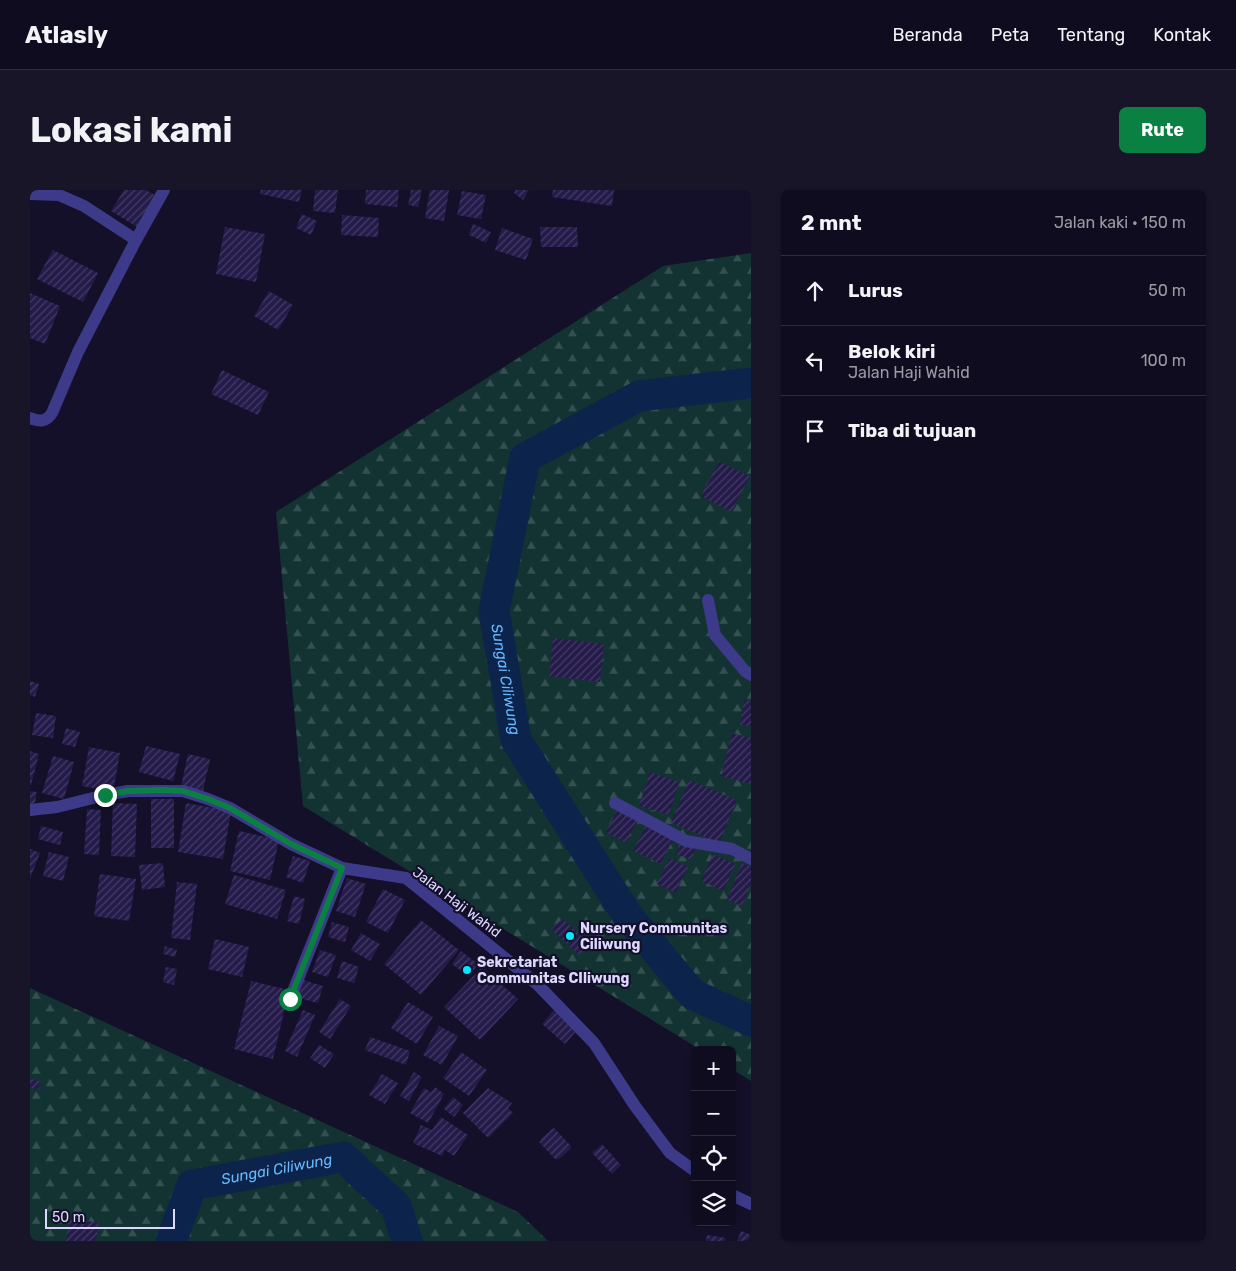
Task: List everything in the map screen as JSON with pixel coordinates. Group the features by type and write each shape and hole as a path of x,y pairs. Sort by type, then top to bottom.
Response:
{"street":[{"path":"30,418 34,420 48,419 52,413 78,352 164,190"},
{"path":"30,194 59,195 84,206 136,240"},
{"path":"708,600 716,635 745,672 751,675"},
{"name":"Jalan Haji Wahid","path":"30,810 57,807 128,791 183,791 230,808 291,844 342,868 406,878 537,984 594,1043 635,1106 670,1153 691,1168"},
{"path":"615,804 686,841 732,849 751,859"},
{"path":"290,999 342,868"},
{"path":"736,1198 751,1204"}],"green space":[{"path":"751,253 751,1081 736,1072 736,1046 694,1046 303,806 276,512 663,266"},
{"path":"30,988 518,1212 548,1241 30,1241"}],"building":[{"path":"124,190 146,190 156,196 137,227 111,211"},
{"path":"261,190 302,190 299,202 260,194"},
{"path":"315,190 338,190 335,213 313,211"},
{"path":"366,190 399,190 397,207 365,204"},
{"path":"411,190 422,190 418,207 408,205"},
{"path":"430,190 449,190 444,221 425,218"},
{"path":"516,190 529,190 523,200 514,193"},
{"path":"553,190 614,190 612,206 552,197"},
{"path":"462,191 486,195 481,219 457,215"},
{"path":"302,214 317,221 311,235 296,228"},
{"path":"342,215 379,218 378,237 341,235"},
{"path":"473,224 491,232 486,243 469,235"},
{"path":"225,227 265,234 256,282 216,274"},
{"path":"540,227 577,227 578,247 541,247"},
{"path":"502,228 533,239 526,260 495,250"},
{"path":"53,250 98,273 83,302 37,279"},
{"path":"269,291 293,305 278,330 254,316"},
{"path":"30,293 60,306 45,344 30,338"},
{"path":"222,370 269,392 258,415 211,394"},
{"path":"719,461 750,477 731,512 701,496"},
{"path":"553,638 604,644 600,682 549,676"},
{"path":"30,681 39,684 35,697 30,695"},
{"path":"744,700 751,701 751,726 740,725"},
{"path":"36,713 56,716 53,738 32,735"},
{"path":"66,728 80,732 75,747 62,744"},
{"path":"732,733 751,738 751,784 721,776"},
{"path":"146,746 180,754 173,781 139,772"},
{"path":"89,747 120,753 113,792 82,786"},
{"path":"30,751 39,754 31,785 30,785"},
{"path":"188,754 210,759 203,791 181,786"},
{"path":"53,756 74,762 64,799 42,793"},
{"path":"650,772 679,782 669,815 639,806"},
{"path":"689,780 737,800 719,843 671,823"},
{"path":"30,791 37,792 34,808 30,807"},
{"path":"151,799 174,799 174,848 151,848"},
{"path":"113,803 137,804 135,857 111,856"},
{"path":"186,803 231,811 223,859 178,852"},
{"path":"618,808 639,818 626,843 606,832"},
{"path":"87,809 101,810 99,855 84,854"},
{"path":"646,825 673,839 661,864 633,851"},
{"path":"41,826 63,832 60,845 38,839"},
{"path":"239,831 279,840 270,880 230,871"},
{"path":"680,842 696,848 691,860 676,854"},
{"path":"30,849 40,853 30,879"},
{"path":"49,852 69,857 63,881 43,876"},
{"path":"713,854 735,864 724,891 701,881"},
{"path":"293,856 310,861 303,883 286,877"},
{"path":"669,858 688,867 676,893 657,884"},
{"path":"163,863 165,887 142,890 139,865"},
{"path":"742,863 751,867 751,884 742,906 727,900"},
{"path":"100,874 136,879 129,921 94,916"},
{"path":"234,875 286,890 277,919 225,904"},
{"path":"347,878 366,884 355,917 336,911"},
{"path":"177,882 197,884 190,940 171,938"},
{"path":"383,889 405,900 388,933 366,922"},
{"path":"294,896 305,899 299,924 287,921"},
{"name":"Nursery Communitas Ciliwung","path":"562,919 590,943 579,955 551,929"},
{"path":"421,920 459,950 421,995 384,964"},
{"path":"332,922 349,927 345,942 328,937"},
{"path":"361,933 380,944 370,961 351,950"},
{"path":"215,939 249,947 242,977 208,969"},
{"path":"165,946 177,950 175,957 163,954"},
{"path":"320,950 336,955 328,977 312,972"},
{"name":"Sekretariat Communitas CIliwung","path":"461,951 478,964 469,977 452,964"},
{"path":"342,961 359,967 354,983 337,978"},
{"path":"166,967 177,969 174,985 163,982"},
{"path":"482,967 518,999 480,1040 444,1007"},
{"path":"303,980 323,986 318,1003 298,998"},
{"path":"251,981 289,990 273,1059 234,1049"},
{"path":"340,999 351,1006 330,1039 319,1032"},
{"path":"408,1002 433,1017 417,1044 391,1028"},
{"path":"555,1009 579,1028 565,1044 542,1024"},
{"path":"303,1010 315,1015 297,1057 285,1051"},
{"path":"439,1026 458,1036 442,1065 423,1055"},
{"path":"370,1037 410,1051 406,1065 365,1050"},
{"path":"319,1045 334,1054 325,1068 310,1058"},
{"path":"461,1052 487,1070 469,1096 443,1078"},
{"path":"414,1072 422,1077 409,1101 400,1096"},
{"path":"382,1074 398,1083 385,1104 369,1095"},
{"path":"30,1079 40,1081 39,1089 30,1088"},
{"path":"435,1087 444,1094 428,1123 410,1113 424,1088 431,1092"},
{"path":"488,1088 512,1103 508,1108 513,1113 488,1138 463,1113"},
{"path":"453,1097 463,1105 454,1117 444,1109"},
{"path":"441,1117 468,1135 454,1156 445,1150 442,1156 413,1143 421,1125 432,1130"},
{"path":"554,1128 571,1146 556,1160 539,1142"},
{"path":"602,1144 621,1165 612,1174 592,1153"},
{"path":"70,1218 99,1223 96,1241 66,1241"},
{"path":"741,1231 751,1235 751,1241 737,1241"},
{"path":"707,1235 726,1238 725,1241 706,1241"}],"waterway":[{"name":"Sungai Ciliwung","path":"751,383 639,396 525,458 494,611 516,740 627,915 692,994 751,1021"},
{"name":"Sungai Ciliwung","path":"171,1241 192,1185 343,1157 396,1206 407,1241"}],"place":[{"name":"Nursery Communitas Ciliwung","path":"570,936"},
{"name":"Sekretariat Communitas CIliwung","path":"467,970"}],"route":[{"path":"105,795 128,791 183,791 230,808 291,844 342,868 290,999"}]}
